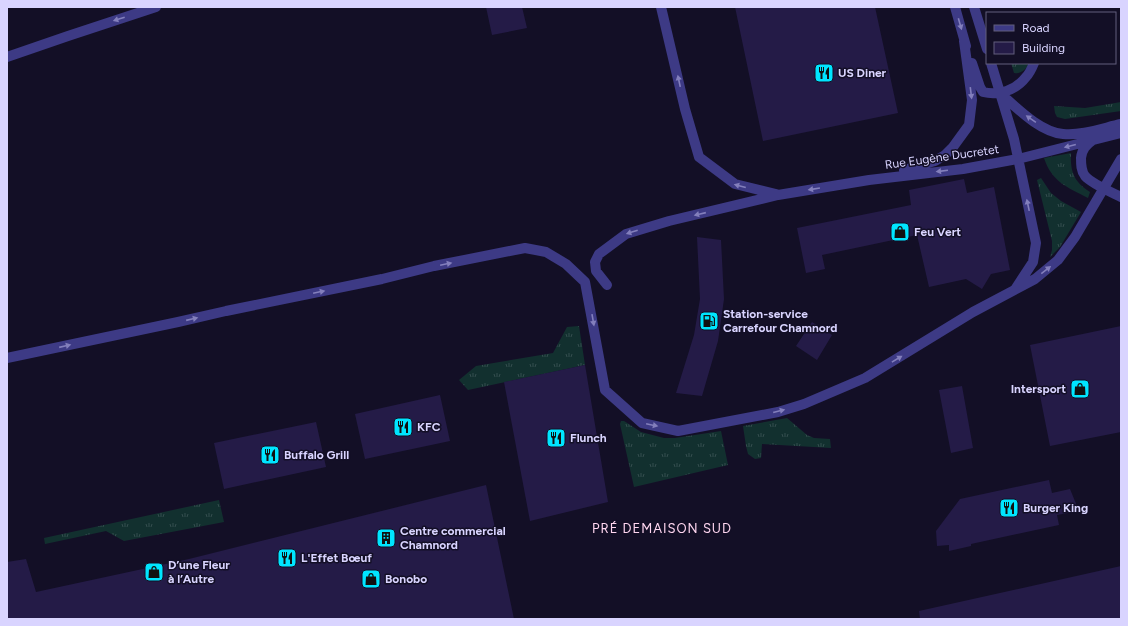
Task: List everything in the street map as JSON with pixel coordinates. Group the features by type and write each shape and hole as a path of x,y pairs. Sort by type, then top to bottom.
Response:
{"street":[{"path":"7,58 156,7"},
{"path":"661,7 685,109 699,157 735,184 778,195"},
{"name":"Rue Eugène Ducretet","path":"955,7 964,41 983,92 1001,94 1033,120 1048,130 1061,134 1071,134 1121,124"},
{"path":"974,7 986,46"},
{"name":"Rue Eugène Ducretet","path":"870,180 935,161 949,151 960,138 969,124 972,100 964,41"},
{"name":"Rue Eugène Ducretet","path":"992,64 1018,158 1036,243 1033,262 1014,291"},
{"path":"1001,94 1023,81 1034,64"},
{"name":"Rue Eugène Ducretet","path":"607,285 596,271 595,262 600,254 626,234 669,221 778,195 870,180 963,168 1018,158 1121,133"},
{"path":"1095,139 1086,145 1083,150 1081,167 1085,175 1093,182 1121,197"},
{"path":"7,358 382,279 434,266 525,248 546,252 566,264 585,282 605,390 642,423 678,431 778,412 804,404 865,378 973,312 1014,291 1035,278 1058,260 1075,237 1121,159"}],"green space":[{"path":"1011,64 1028,64 1023,71 1014,73"},
{"path":"1121,102 1121,111 1065,119 1057,117 1054,106 1085,108"},
{"path":"1071,153 1072,171 1080,184 1090,192 1088,198 1061,183 1051,173 1044,158"},
{"path":"1041,178 1051,193 1061,201 1081,212 1060,247 1050,257 1052,241 1037,180"},
{"path":"579,326 585,365 468,390 459,380 476,366 553,353 567,327"},
{"path":"787,418 807,435 814,438 830,439 831,448 762,444 761,458 755,459 748,454 743,426"},
{"path":"621,421 624,421 641,432 664,438 675,438 721,431 728,465 634,487 620,424"},
{"path":"219,500 224,522 124,541 106,531 45,544 44,538"}],"building":[{"path":"486,7 522,7 527,28 492,35"},
{"path":"735,7 875,7 898,113 763,141"},
{"name":"Feu Vert","path":"964,179 967,193 994,187 1010,270 991,274 982,289 966,279 929,287 917,235 822,255 825,269 806,273 797,228 911,205 909,190"},
{"path":"697,237 721,240 724,299 718,341 702,396 676,393 694,335 700,299"},
{"path":"812,322 832,335 817,360 796,346"},
{"name":"Intersport","path":"1121,326 1121,432 1050,446 1030,345"},
{"name":"Flunch","path":"585,365 608,502 530,521 504,382"},
{"path":"962,386 973,448 951,453 939,390"},
{"name":"KFC","path":"440,395 450,441 365,459 355,414"},
{"name":"Buffalo Grill","path":"316,422 326,467 224,489 214,443"},
{"name":"Burger King","path":"1049,480 1052,493 1070,489 1079,511 1057,515 1059,525 971,544 971,546 949,551 949,545 937,546 936,531 960,499"},
{"name":"Centre commercial Chamnord","path":"486,485 514,619 7,619 7,562 26,559 36,592 189,559"},
{"path":"1121,566 1121,619 920,619 919,611"}],"place":[{"name":"US Diner","path":"824,73"},
{"name":"Feu Vert","path":"900,232"},
{"name":"Station-service Carrefour Chamnord","path":"709,321"},
{"name":"Intersport","path":"1080,389"},
{"name":"KFC","path":"403,427"},
{"name":"Flunch","path":"556,438"},
{"name":"Buffalo Grill","path":"270,455"},
{"name":"Burger King","path":"1009,508"},
{"name":"Centre commercial Chamnord","path":"386,538"},
{"name":"L'Effet Bœuf","path":"287,558"},
{"name":"D’une Fleur à l’Autre","path":"154,572"},
{"name":"Bonobo","path":"371,579"}],"district":[{"name":"PRÉ DEMAISON SUD","path":"662,528"}]}
